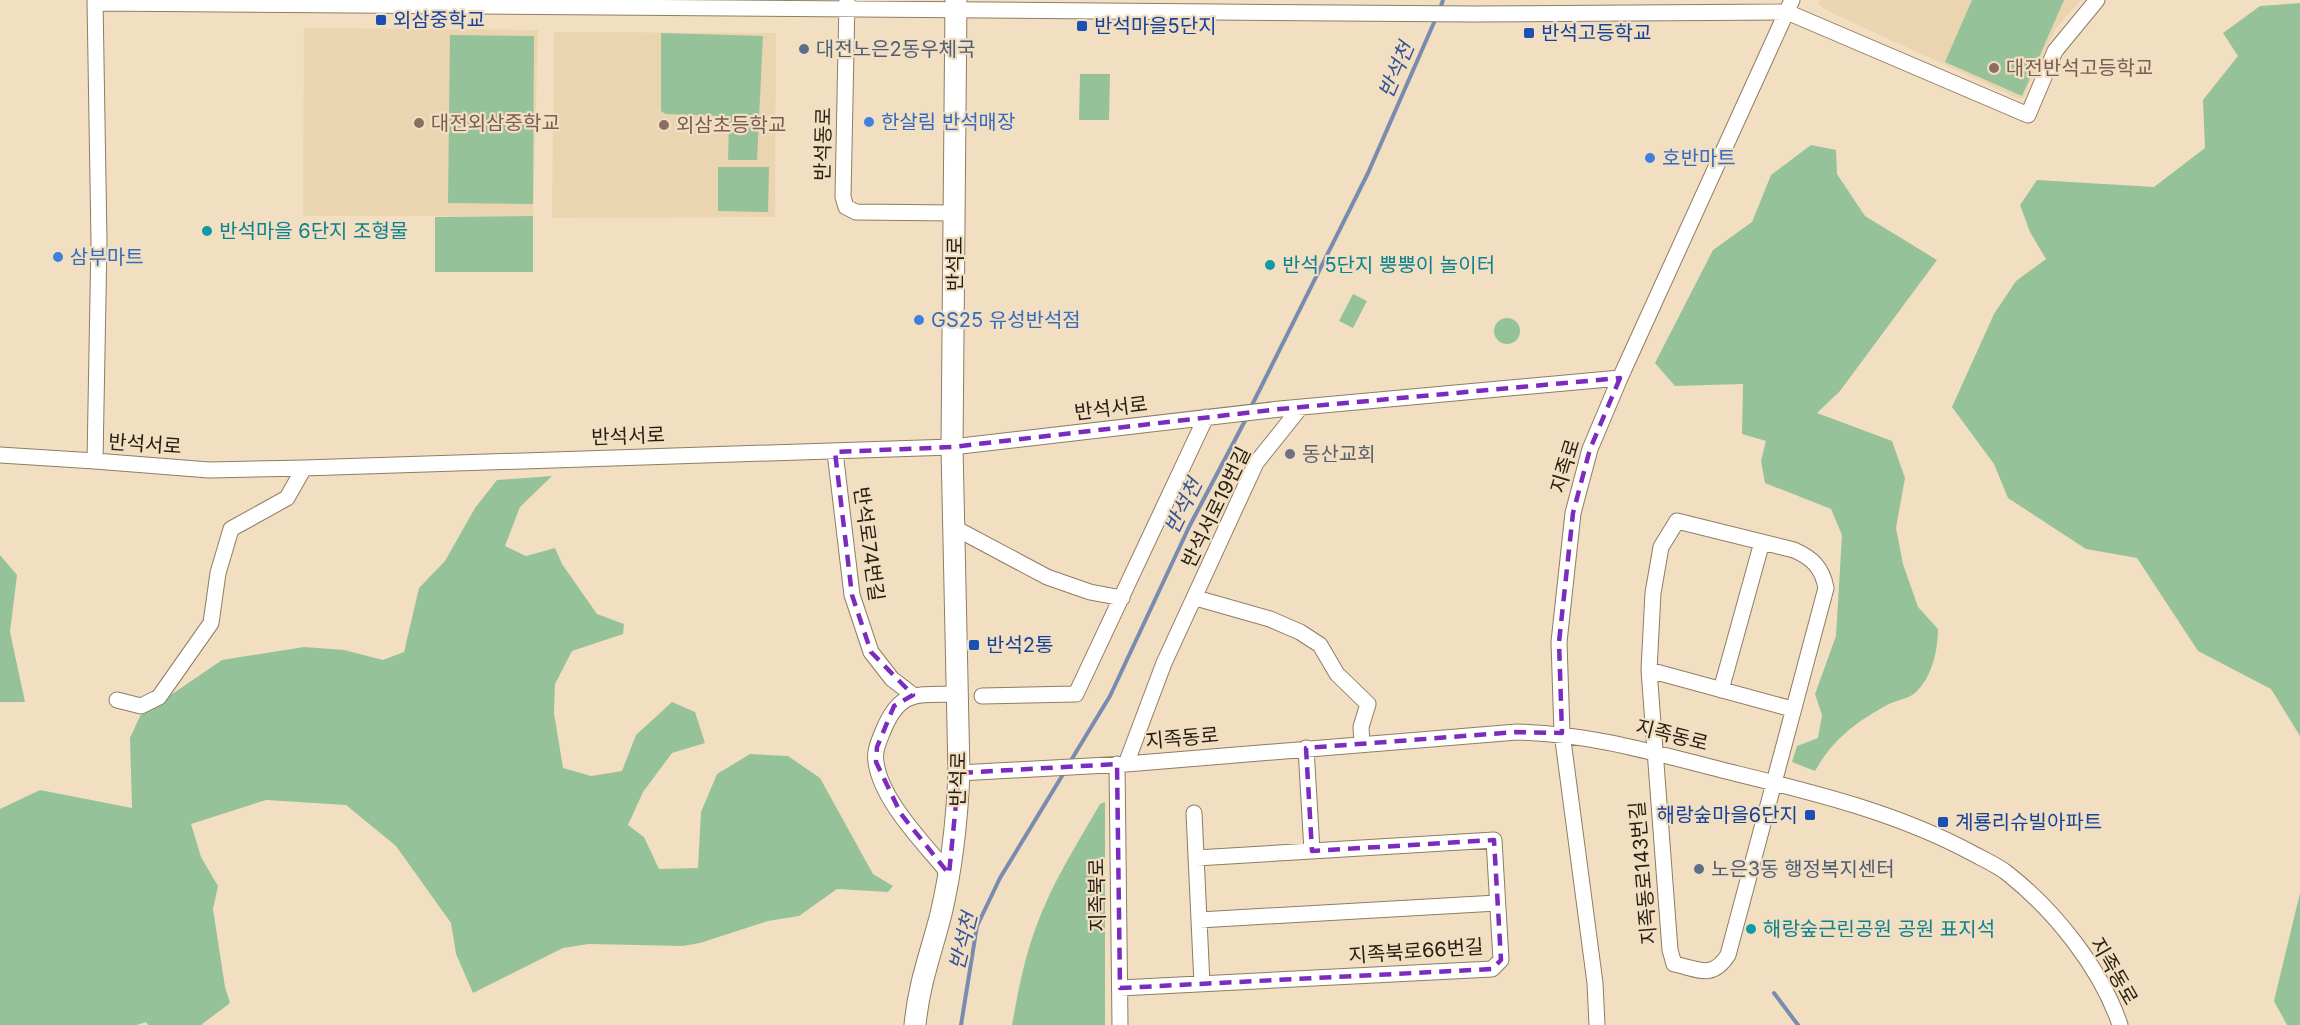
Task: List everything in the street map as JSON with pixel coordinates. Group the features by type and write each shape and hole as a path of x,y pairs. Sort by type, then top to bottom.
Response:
{"street":[{"path":"95,1 1398,6 1473,14 1790,6 2028,115 2055,51 2097,0"},
{"name":"반석서로","path":"95,1 99,241 95,461 209,470 952,447 1280,409 1620,378"},
{"name":"반석동로","path":"847,4 843,197 846,207 856,212 955,213"},
{"name":"반석로","path":"915,1025 919,989 941,913 957,823 955,528 952,447 956,5"},
{"name":"지족로","path":"1597,1025 1595,983 1562,733 1559,642 1573,513 1590,449 1620,378 1790,6"},
{"name":"반석서로19번길","path":"1121,764 1164,663 1196,598 1256,463 1300,408"},
{"path":"982,696 1076,694 1211,417"},
{"name":"반석로74번길","path":"835,452 852,595 871,652 892,679 913,695"},
{"path":"0,455 95,461"},
{"path":"117,700 141,706 159,697 211,623 218,573 231,529 286,498 304,468"},
{"path":"1654,753 1649,670 1653,593 1660,547 1677,521 1762,542 1807,556 1818,566 1826,588 1772,782"},
{"path":"955,528 1047,577 1090,592 1122,598"},
{"path":"1721,690 1762,542"},
{"name":"반석서로19번길","path":"1196,598 1270,619 1300,632 1320,645 1336,674 1368,704 1361,727 1362,744"},
{"path":"1649,670 1792,709"},
{"path":"949,874 901,814 885,788 876,762 877,747 894,706 913,695 957,694"},
{"name":"지족동로","path":"958,772 1036,770 1121,764 1517,732 1562,733 1608,740 1855,804 1938,835 2006,872 2039,901 2067,935 2094,973 2120,1025"},
{"path":"1306,748 1312,851"},
{"name":"지족동로143번길","path":"1654,753 1670,950 1674,964 1709,972 1720,967 1728,955 1772,782"},
{"name":"지족북로","path":"1120,1025 1121,764"},
{"path":"1194,813 1202,984"},
{"name":"지족북로66번길","path":"1120,988 1492,969 1501,960 1494,840 1196,858"},
{"path":"1199,920 1497,903"},
{"name":"지족로","path":"1595,983 1606,1025"}],"highlighted area":[{"path":"1620,378 1590,449 1573,513 1559,642 1562,733 1517,732 1306,748 1312,851 1494,840 1501,960 1492,969 1120,988 1117,764 959,773 949,874 901,814 876,762 877,747 894,706 913,695 871,652 852,595 835,452 952,447 1280,409"}],"shaded area":[{"name":"대전반석고등학교","path":"1820,0 2081,0 2056,28 2023,98 2019,99 1830,12 1818,4"},
{"name":"대전외삼중학교","path":"304,28 538,30 533,216 303,216"},
{"name":"외삼초등학교","path":"554,32 776,33 775,217 552,218"}],"green space":[{"path":"1972,0 2064,0 2022,96 1945,62"},
{"path":"2300,3 2300,736 2271,689 2198,651 2137,558 2086,549 2008,498 1994,464 1952,407 1994,314 2016,281 2046,259 2030,232 2020,205 2037,180 2154,187 2205,148 2203,100 2238,56 2223,33 2260,6"},
{"path":"661,33 763,36 757,160 728,160 729,124 720,116 666,114 661,111"},
{"path":"450,35 534,36 533,204 448,203"},
{"path":"1080,74 1110,74 1109,120 1079,120"},
{"path":"1811,145 1836,150 1837,174 1865,216 1937,260 1840,391 1817,413 1892,441 1905,478 1896,528 1903,564 1918,607 1938,629 1935,655 1926,680 1915,693 1889,704 1856,724 1830,749 1815,771 1792,762 1797,746 1818,738 1822,715 1815,694 1836,636 1842,535 1831,509 1765,483 1761,461 1766,441 1742,434 1743,384 1675,386 1655,363 1713,250 1752,222 1771,175"},
{"path":"718,167 769,167 768,212 718,211"},
{"path":"533,216 533,272 435,272 435,217"},
{"path":"1353,294 1367,301 1353,328 1339,321"},
{"path":"1507,318 1516,322 1520,331 1516,340 1507,344 1498,340 1494,331 1498,322"},
{"path":"552,476 520,507 505,546 526,556 555,548 562,564 597,614 624,624 623,634 572,651 555,684 554,713 563,768 591,776 622,771 636,735 672,702 695,712 705,743 672,753 643,792 628,825 644,837 659,869 698,868 701,812 717,774 750,754 788,756 820,778 873,874 893,886 888,892 837,889 799,916 768,921 700,943 683,946 589,944 563,948 473,993 456,954 451,923 396,846 346,805 266,800 191,824 201,857 218,886 213,909 225,987 230,1003 201,1025 148,1025 146,1022 137,1025 0,1025 0,809 40,790 132,808 130,738 140,716 222,660 304,647 344,650 383,660 404,652 419,588 445,561 475,508 497,480"},
{"path":"0,555 17,575 10,632 25,702 0,702"},
{"path":"1105,802 1105,1025 1012,1025 1025,963 1042,911 1057,879 1100,804"},
{"path":"2300,893 2300,1025 2287,1025 2274,1001"}],"waterway":[{"name":"반석천","path":"1440,9 1443,0"},
{"name":"반석천","path":"1251,407 1368,173 1436,18"},
{"name":"반석천","path":"1070,762 1110,696 1189,527 1247,417"},
{"name":"반석천","path":"961,1025 977,926 1000,878 1065,771"},
{"path":"1774,993 1798,1025"}],"place":[{"name":"외삼중학교","path":"381,20"},
{"name":"반석마을5단지","path":"1082,26"},
{"name":"반석고등학교","path":"1529,33"},
{"name":"대전노은2동우체국","path":"804,49"},
{"name":"대전반석고등학교","path":"1994,68"},
{"name":"한살림 반석매장","path":"869,122"},
{"name":"대전외삼중학교","path":"419,123"},
{"name":"외삼초등학교","path":"664,125"},
{"name":"호반마트","path":"1650,158"},
{"name":"반석마을 6단지 조형물","path":"207,231"},
{"name":"삼부마트","path":"58,257"},
{"name":"반석 5단지 뿡뿡이 놀이터","path":"1270,265"},
{"name":"GS25 유성반석점","path":"919,320"},
{"name":"동산교회","path":"1290,454"},
{"name":"반석2통","path":"974,645"},
{"name":"해랑숲마을6단지","path":"1810,815"},
{"name":"계룡리슈빌아파트","path":"1943,822"},
{"name":"노은3동 행정복지센터","path":"1699,869"},
{"name":"해랑숲근린공원 공원 표지석","path":"1751,929"}]}
